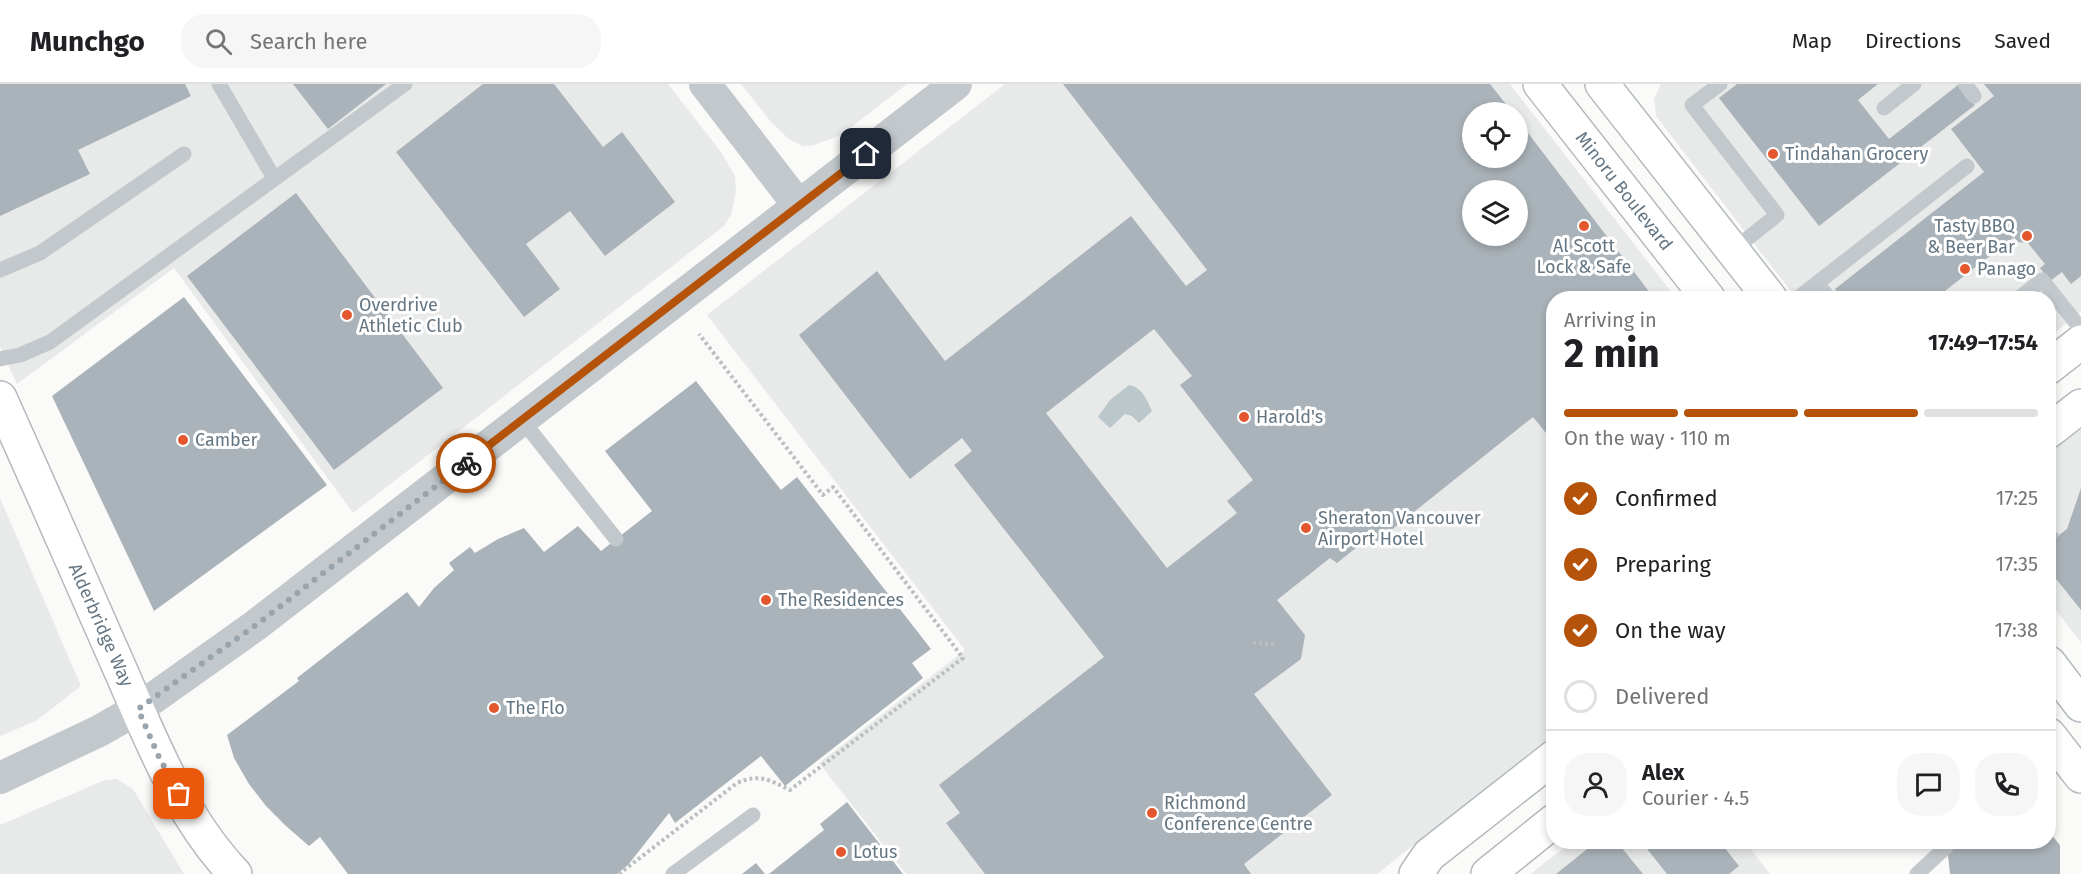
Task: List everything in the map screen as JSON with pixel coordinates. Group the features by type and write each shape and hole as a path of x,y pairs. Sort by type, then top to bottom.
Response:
{"street":[{"path":"705,84 799,206"},
{"path":"0,778 99,731 138,709 256,625 956,84"},
{"name":"Minoru Boulevard","path":"1540,84 1703,291"},
{"path":"1610,87 1764,291"},
{"path":"2056,362 2081,342"},
{"name":"Alderbridge Way","path":"0,398 158,755 189,813 234,874"},
{"path":"2056,426 2081,406"},
{"path":"2056,672 2081,705"},
{"path":"2056,744 2081,776"},
{"path":"1423,865 1546,764"},
{"path":"1488,874 1546,827"}],"lane":[{"path":"219,84 274,177"},
{"path":"0,359 20,355 50,342 405,84"},
{"path":"1720,84 1692,105 1777,215 1732,250"},
{"path":"1884,108 1914,84"},
{"path":"0,270 40,253 184,154"},
{"path":"1808,291 1967,166"},
{"path":"2028,291 2042,280 2051,291"},
{"path":"1817,284 1823,291"},
{"path":"2056,298 2081,329"},
{"path":"522,420 616,539"},
{"path":"673,874 753,815"},
{"path":"1917,874 1944,849"}],"path":[{"path":"620,874 737,783 750,777 764,778 790,790 963,658 833,487 823,495 699,334"},
{"path":"1253,643 1276,644"}],"shaded area":[{"path":"0,84 668,84 721,152 735,176 736,191 731,215 724,226 353,513 174,268 17,384 0,347"},
{"path":"741,84 907,84 841,135 814,145 803,146 790,140 772,123"},
{"path":"1005,84 1510,84 1524,102 1462,102 1462,168 1528,168 1528,107 1671,291 1546,291 1546,740 1377,874 906,874 819,763 965,650 707,315"},
{"path":"1661,84 2081,84 2081,312 2056,332 2056,291 1791,291 1656,116 1654,99"},
{"path":"1129,385 1141,391 1152,411 1139,423 1132,416 1125,414 1110,428 1098,417 1110,400"},
{"path":"2081,426 2081,643 2056,610 2056,446"},
{"path":"0,498 81,686 36,721 0,736"},
{"path":"117,779 133,789 184,874 0,874 0,825 105,780"},
{"path":"1563,849 1750,849 1770,874 1530,874"}],"building":[{"path":"0,84 185,84 191,96 78,150 90,174 0,216"},
{"path":"293,84 386,84 328,129"},
{"path":"483,84 554,84 603,147 622,132 675,202 605,256 570,211 526,244 560,289 524,317 396,152"},
{"name":"Sheraton Vancouver Airport Hotel","path":"1063,84 1490,84 1504,102 1462,102 1462,168 1528,168 1528,133 1649,291 1546,291 1546,433 1533,417 1370,547 1362,543 1337,563 1330,558 1277,600 1305,635 1301,659 1254,694 1332,795 1244,864 1251,874 985,874 946,823 960,813 939,785 1104,657 954,465 972,451 962,438 910,479 799,335 877,271 945,361 1131,216 1186,286 1207,270","holes":["1154,329 1192,376 1180,385 1253,480 1227,501 1237,513 1167,568 1046,413"]},
{"path":"1737,84 1878,84 1858,100 1889,139 1958,85 1975,105 1819,226 1719,98"},
{"path":"1984,84 2081,84 2081,276 2071,284 2062,272 2050,281 2040,268 2045,264 2028,243 2018,242 2014,237 1945,291 1837,291 1835,289 1984,172 1951,129 1994,96"},
{"path":"296,193 443,388 334,470 187,276"},
{"name":"Camber","path":"184,297 327,485 154,611 52,396"},
{"name":"The Flo","path":"696,381 781,490 797,477 931,649 912,663 923,678 785,786 761,756 675,823 669,813 628,865 617,874 348,874 320,837 309,846 286,826 249,784 234,758 227,735 299,681 297,678 407,592 419,607 434,588 454,570 449,563 470,547 475,553 498,539 524,528 544,552 578,526 601,551 652,511 605,451"},
{"path":"2081,488 2081,610 2056,579 2056,538 2067,529"},
{"name":"Lotus","path":"847,802 903,874 769,874 824,830 820,824"},
{"path":"2056,840 2060,845 2060,874 1950,874 1947,849 2056,849"},
{"path":"1587,849 1623,849 1643,874 1556,874"},
{"path":"1647,849 1726,849 1739,866 1729,874 1667,874"},
{"path":"756,863 765,874 742,874"}],"way so far":[{"path":"179,794 158,755 138,709 256,625 466,463"}],"place":[{"name":"Tindahan Grocery","path":"1773,154"},
{"name":"Al Scott Lock & Safe","path":"1584,226"},
{"name":"Tasty BBQ & Beer Bar","path":"2027,236"},
{"name":"Panago","path":"1965,269"},
{"name":"Overdrive Athletic Club","path":"347,315"},
{"name":"Harold's","path":"1244,417"},
{"name":"Camber","path":"183,440"},
{"name":"Sheraton Vancouver Airport Hotel","path":"1306,528"},
{"name":"The Residences","path":"766,600"},
{"name":"The Flo","path":"494,708"},
{"name":"Richmond Conference Centre","path":"1152,813"},
{"name":"Lotus","path":"841,852"}],"route":[{"path":"466,463 866,154"}]}
